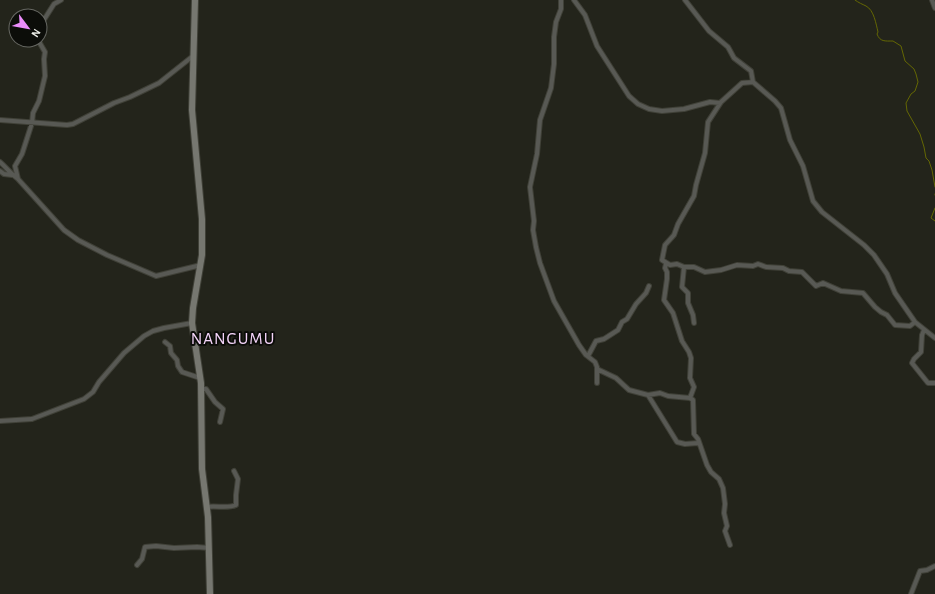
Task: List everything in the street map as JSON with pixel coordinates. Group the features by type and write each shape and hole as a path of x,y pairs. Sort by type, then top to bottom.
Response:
{"street":[{"path":"48,13 54,4 61,0"},
{"path":"194,0 192,110 202,219 201,265 193,308 192,323 201,389 202,467 209,548 210,594"},
{"path":"561,0 561,9 556,22 554,37 554,64 551,88 540,120 537,154 531,182 530,192 534,236 540,263 554,301 572,335 588,356 595,362 597,369 597,382"},
{"path":"574,0 585,14 597,46 629,96 638,104 649,109 662,111 684,109 710,102 720,103"},
{"path":"685,0 709,32 728,47 734,58 751,71 753,82 781,108 790,140 803,166 813,201 827,216 864,245 874,255 887,274 895,293 915,322 935,338"},
{"path":"932,0 935,8"},
{"path":"17,178 15,166 22,154 32,123 33,113 39,101 46,70 44,59 45,52 43,48"},
{"path":"0,120 67,125 73,124 114,103 140,93 159,83 193,56"},
{"path":"753,82 742,83 720,103 718,109 708,122 706,153 694,196 678,224 674,235 665,245 662,260 666,264 694,267 705,272 721,270 734,265 746,264 753,266 758,264 766,267 783,268 789,271 802,272 816,286 823,283 841,291 863,293 875,307 887,315 895,325 910,326 915,322"},
{"path":"0,162 12,175 17,178 60,226 78,240 107,255 156,276 201,265"},
{"path":"0,171 4,174 12,175"},
{"path":"666,264 665,268 667,280 664,300 673,313 682,341 691,358 690,378 694,387 690,398"},
{"path":"684,266 682,286 688,293 688,303 693,315 694,323"},
{"path":"588,356 596,341 604,339 618,330 622,322 627,319 636,304 648,291 649,286"},
{"path":"0,421 32,419 84,399 93,392 99,382 124,354 144,336 159,330 192,323"},
{"path":"924,330 922,335 921,352 912,363 928,383 935,383"},
{"path":"165,342 170,346 171,353 177,360 178,366 182,372 200,378"},
{"path":"597,369 616,378 629,390 648,395 660,393 668,396 690,398"},
{"path":"201,389 206,389 215,402 223,409 220,422"},
{"path":"648,395 677,442 685,444 698,442"},
{"path":"690,398 693,400 693,430 711,472 717,476 723,488 725,504 725,531 730,544"},
{"path":"206,507 232,507 236,505 238,480 234,471"},
{"path":"137,565 142,559 145,547 209,548"},
{"path":"911,594 920,571 927,570 935,566"}],"waterway":[{"path":"855,0 869,8 873,14 878,32 877,34 880,38 883,40 893,41 901,46 905,61 914,69 918,82 915,91 911,94 906,103 907,111 920,134 926,158 929,161 932,170 935,187"},
{"path":"935,208 931,218 935,221"}],"district":[{"name":"NANGUMU","path":"233,338"}]}
